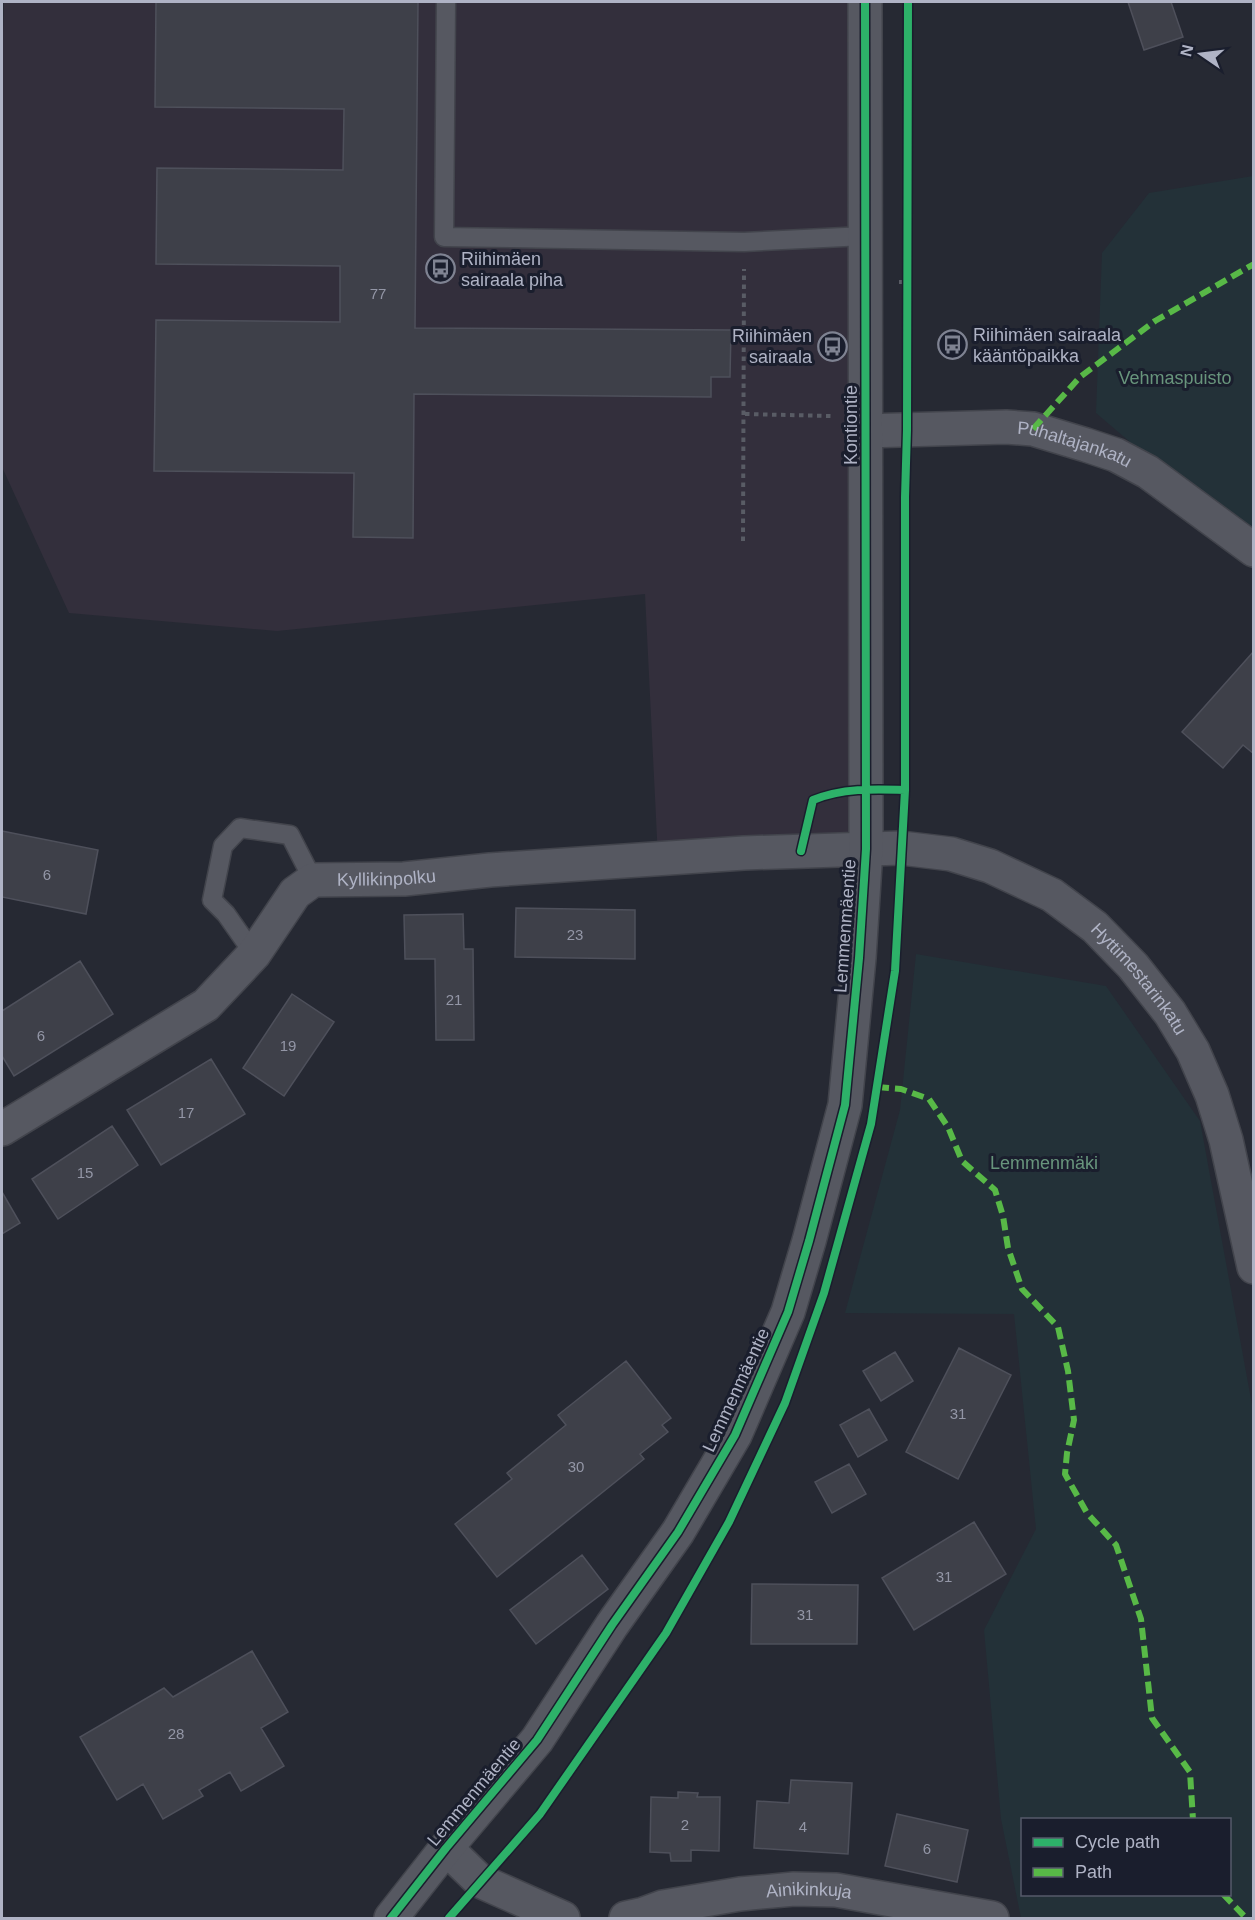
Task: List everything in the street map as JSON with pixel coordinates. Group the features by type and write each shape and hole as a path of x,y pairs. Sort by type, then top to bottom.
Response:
{"street":[{"name":"Kontiontie","path":"865,2 866,849"},
{"name":"Puhaltajankatu","path":"865,431 1006,427 1033,429 1086,445 1116,455 1148,472 1254,550"},
{"name":"Hyttimestarinkatu","path":"866,849 901,848 951,854 990,866 1052,895 1095,927 1134,966 1170,1012 1193,1050 1212,1095 1226,1140 1254,1267"},
{"name":"Kyllikinpolku","path":"2,1130 206,1005 254,954 295,893 313,880 404,879 490,870 669,857 866,849"},
{"name":"Lemmenmäentie","path":"391,1918 446,1848 537,1740 612,1625 678,1532 735,1435 788,1312 845,1105 859,958 866,849"},
{"path":"446,1848 480,1881 563,1918"},
{"name":"Ainikinkuja","path":"626,1918 663,1907 740,1894 794,1889 836,1890 992,1918"}],"lane":[{"path":"446,2 444,237 744,242 865,236"},
{"path":"254,954 226,914 212,900 223,846 240,828 290,835 313,880"}],"path":[{"path":"742,541 745,414 744,242"},
{"path":"908,271 908,294"},
{"path":"745,414 835,416"}],"shaded area":[{"path":"4,2 865,2 866,849 658,858 645,594 277,631 69,613 2,467"}],"green space":[{"name":"Vehmaspuisto","path":"1253,176 1253,547 1096,413 1102,253 1149,193"},
{"name":"Lemmenmäki","path":"916,954 1106,986 1200,1121 1253,1410 1253,1918 1021,1918 1001,1819 984,1630 1036,1529 1014,1314 845,1313 900,1110"}],"building":[{"path":"156,2 418,2 415,328 731,330 730,377 711,377 711,397 414,394 413,538 353,537 354,473 154,471 156,320 340,322 340,266 156,264 157,168 343,170 344,109 155,107"},
{"path":"1128,2 1171,2 1183,37 1144,50"},
{"path":"1254,651 1254,754 1243,745 1223,768 1182,732"},
{"path":"2,831 98,850 86,914 2,897"},
{"path":"516,908 635,910 635,959 515,957"},
{"path":"463,914 464,949 473,949 474,1040 436,1040 435,959 405,959 404,915"},
{"path":"80,961 113,1014 14,1076 2,1056 2,1011"},
{"path":"292,994 334,1022 284,1096 243,1068"},
{"path":"211,1059 245,1114 161,1165 127,1110"},
{"path":"112,1126 138,1165 58,1219 32,1179"},
{"path":"2,1192 20,1223 2,1234"},
{"path":"959,1348 1011,1375 958,1479 906,1452"},
{"path":"895,1352 913,1381 881,1401 863,1371"},
{"path":"626,1361 671,1418 662,1425 668,1432 640,1454 644,1459 497,1577 455,1524 512,1479 507,1473 566,1425 558,1415"},
{"path":"869,1409 887,1440 858,1457 840,1425"},
{"path":"849,1464 866,1494 832,1513 815,1482"},
{"path":"974,1522 1006,1574 914,1630 882,1578"},
{"path":"582,1555 608,1589 536,1644 510,1610"},
{"path":"752,1584 858,1585 857,1644 751,1644"},
{"path":"252,1651 288,1712 261,1728 284,1766 241,1791 230,1772 199,1790 203,1796 163,1819 143,1784 117,1800 80,1737 164,1688 173,1697"},
{"path":"791,1780 852,1783 848,1854 754,1848 757,1801 789,1803"},
{"path":"678,1792 698,1793 697,1797 720,1797 719,1851 691,1850 691,1861 671,1861 670,1853 650,1852 651,1797 678,1798"},
{"path":"897,1814 968,1830 957,1882 885,1866"}],"marked path":[{"path":"1033,429 1080,377 1155,321 1254,264"},
{"path":"877,1087 901,1089 929,1099 948,1127 962,1161 995,1190 1003,1216 1008,1248 1022,1289 1058,1327 1068,1371 1074,1420 1065,1474 1087,1513 1116,1545 1141,1619 1152,1718 1190,1772 1193,1818"},
{"path":"1225,1896 1246,1918"}],"cycle path":[{"path":"391,1918 446,1848 537,1740 612,1625 678,1532 735,1435 788,1312 845,1105 859,958 866,849 865,2"},
{"path":"449,1918 540,1814 666,1633 729,1522 785,1403 824,1293 871,1124 895,971 905,790 908,2"},
{"path":"801,851 813,800 846,791 905,790"}],"place":[{"name":"Riihimäen sairaala piha","path":"440,269"},
{"name":"Riihimäen sairaala kääntöpaikka","path":"952,345"},
{"name":"Riihimäen sairaala","path":"833,346"}]}
